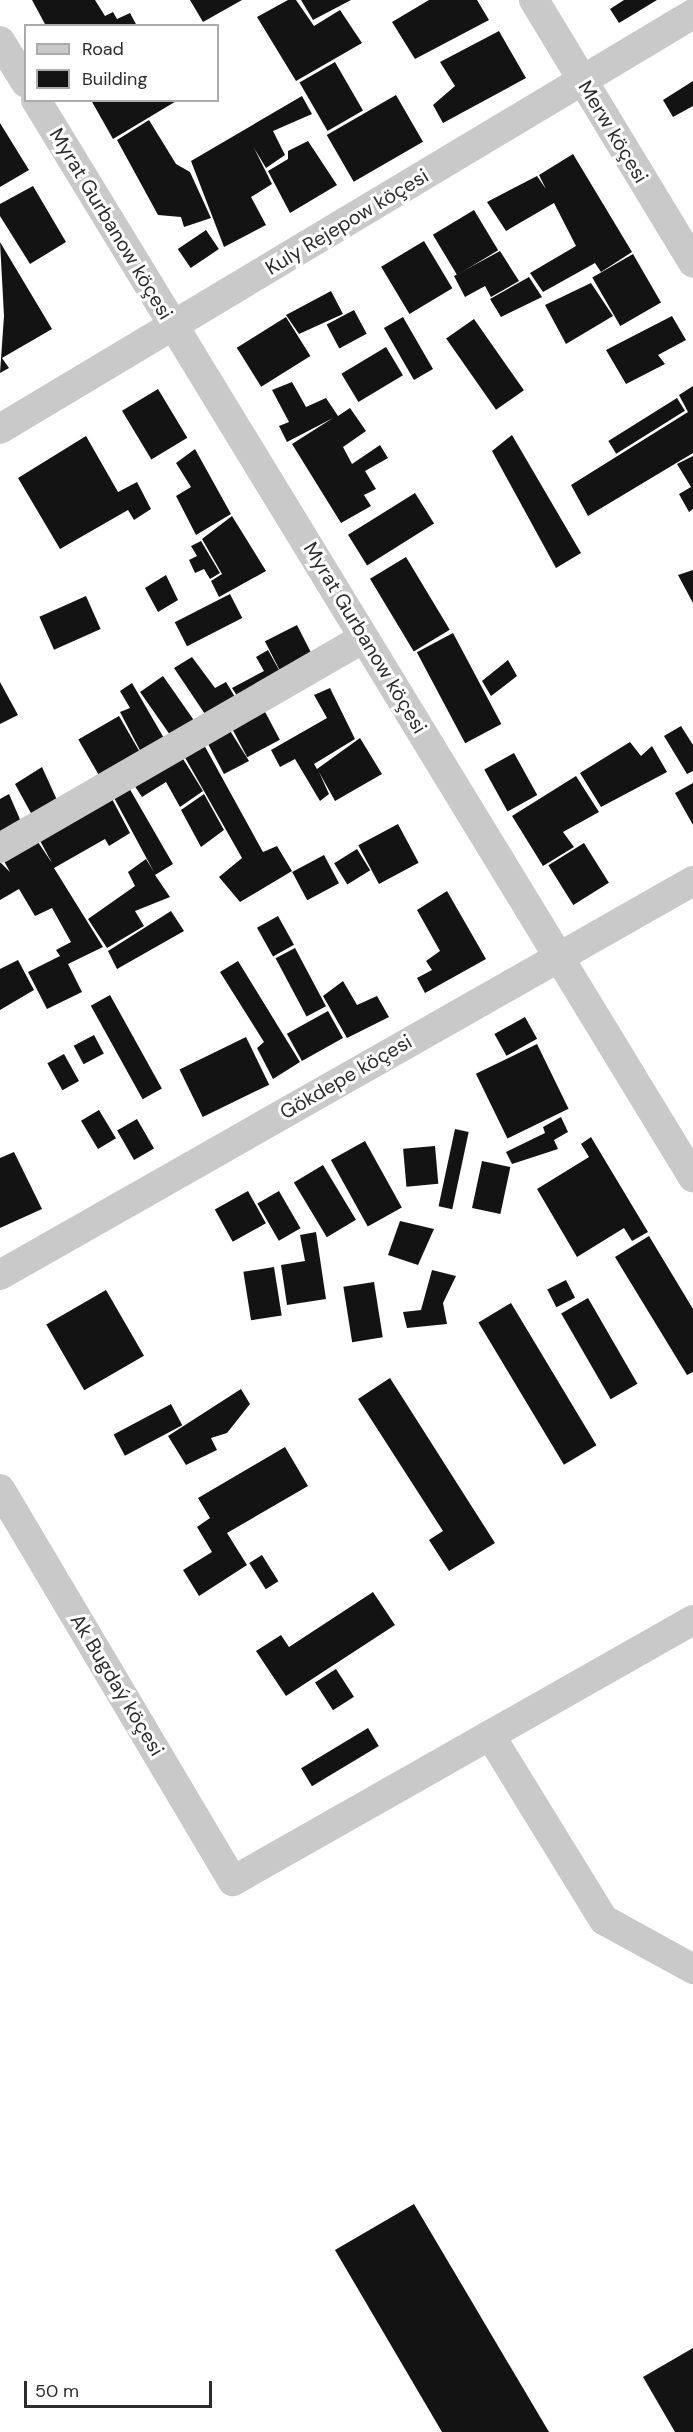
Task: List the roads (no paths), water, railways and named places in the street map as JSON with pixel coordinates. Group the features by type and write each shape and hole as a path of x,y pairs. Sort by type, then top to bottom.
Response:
{"street":[{"name":"Merw köçesi","path":"534,0 693,263"},
{"name":"Kuly Rejepow köçesi","path":"0,429 174,327 581,78 693,14"},
{"path":"0,41 24,80"},
{"name":"Myrat Gurbanow köçesi","path":"37,102 693,1177"},
{"path":"0,848 364,638"},
{"name":"Gökdepe köçesi","path":"0,1275 693,881"},
{"name":"Ak Bugdaý köçesi","path":"0,1489 233,1881 490,1735"},
{"path":"693,1620 490,1735 604,1920 693,1969"}]}
